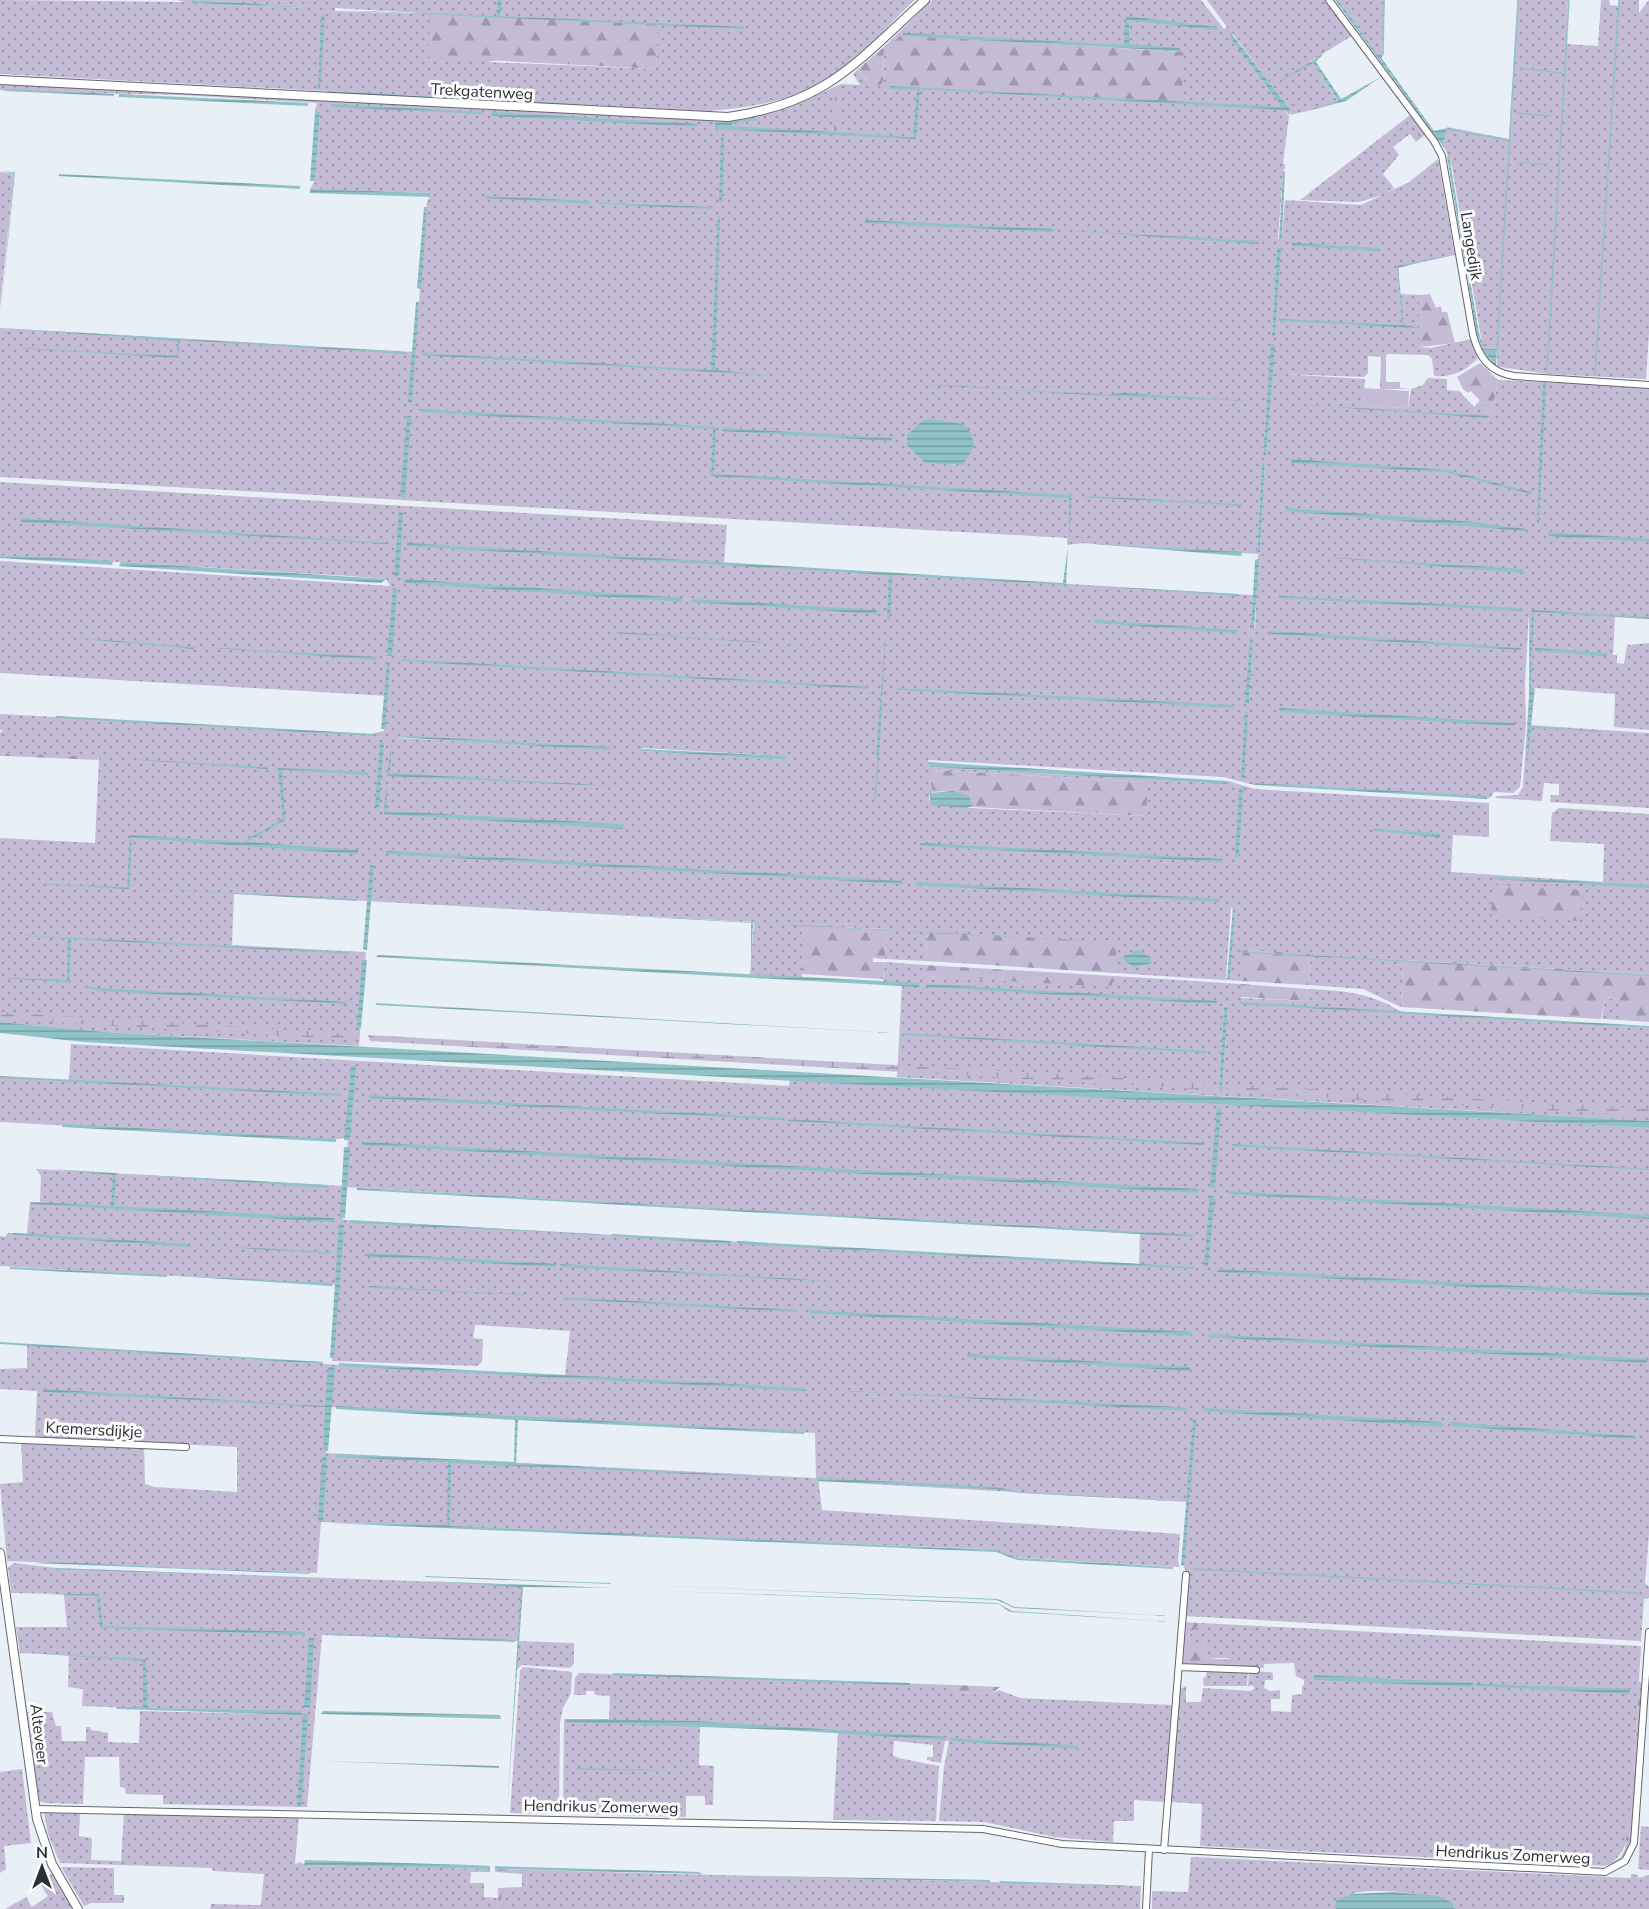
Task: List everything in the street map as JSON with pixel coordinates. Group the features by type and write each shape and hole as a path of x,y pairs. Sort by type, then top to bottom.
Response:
{"street":[{"name":"Trekgatenweg","path":"0,80 728,117 766,111 822,89 861,60 925,0"},
{"name":"Langedijk","path":"1329,0 1434,141 1442,156 1473,335 1478,351 1486,363 1499,372 1514,376 1649,385"},
{"name":"Kremersdijkje","path":"0,1439 186,1448"},
{"name":"Alteveer","path":"0,1553 36,1809 52,1864 78,1909"},
{"path":"1164,1850 1186,1575"},
{"name":"Hendrikus Zomerweg","path":"36,1809 197,1810 983,1829 1052,1843 1593,1872 1613,1869 1625,1861 1634,1843 1649,1632"},
{"path":"1179,1667 1256,1670"},
{"path":"1146,1909 1149,1849"}],"green space":[{"path":"0,0 185,2 177,0 192,0 915,0 856,58 822,82 786,98 767,103 707,111 0,74","holes":["192,0 309,7 192,3","335,8 423,14 335,11","657,24 656,69 488,62"]},
{"path":"932,0 1201,0 1224,29 1227,27 1207,0 1325,0 1352,36 1309,62 1313,63 1338,102 1291,115 1290,109 1232,33 1229,35 1289,116 1278,239 1282,239 1285,200 1361,205 1382,195 1359,202 1300,200 1410,115 1425,135 1416,142 1410,134 1393,147 1399,155 1383,174 1394,188 1385,193 1408,183 1438,159 1455,255 1399,267 1399,279 1397,266 1402,325 1401,294 1419,295 1419,347 1431,348 1471,339 1478,358 1463,370 1446,376 1434,376 1432,359 1428,355 1387,354 1386,357 1368,356 1368,373 1364,377 1281,374 1365,379 1363,406 1408,408 1411,389 1423,385 1428,378 1447,379 1447,390 1459,391 1474,407 1480,400 1492,413 1498,380 1649,387 1649,618 1615,617 1613,655 1617,655 1617,663 1624,664 1627,645 1649,643 1649,730 1614,727 1615,694 1535,688 1531,725 1649,733 1649,808 1550,802 1551,795 1559,795 1559,784 1544,783 1542,801 1495,798 1518,795 1523,787 1529,697 1529,611 1525,684 1526,725 1520,787 1513,793 1494,792 1490,798 1255,783 1254,785 1223,777 928,760 930,767 1227,784 1228,781 1255,789 1489,803 1489,837 1453,835 1451,872 1603,882 1604,844 1550,841 1552,813 1559,808 1649,814 1649,974 1403,960 1401,1007 1363,989 1308,985 1310,955 1244,950 1241,981 1114,973 1115,960 927,932 926,961 885,959 887,929 804,926 802,978 750,975 754,922 234,894 232,945 366,952 359,1046 105,1032 0,1022 0,838 95,843 99,758 0,753 0,733 3,730 0,730 0,714 371,734 384,731 387,696 0,673 0,561 390,586 386,579 350,576 0,555 0,482 727,525 724,563 1253,595 1251,627 1255,628 1258,554 1083,543 1067,545 1067,538 0,477 0,328 415,352 427,203 431,193 310,189 315,181 320,112 315,111 317,103 181,95 6,91 0,90 0,82 741,118 806,100 841,84 860,85 853,74 858,69 867,81 883,81 884,47","holes":["901,35 1184,52 912,87 888,86","600,202 711,207 600,204","1280,247 1275,336 1272,336 1277,249","1272,343 1274,345 1266,456 1263,454","922,421 956,466 945,462 925,463 906,445 907,435","1265,462 1260,552 1257,553 1262,463","1253,638 1249,703 1246,704 1250,639","411,736 613,748 395,738","642,748 787,757 785,760 642,751","932,770 1147,782 1146,816 971,808 929,800 929,794 933,792 930,780","1242,786 1239,857 1236,858 1239,788","1231,908 1235,909 1229,980 1226,978"]},
{"path":"1338,0 1385,0 1382,56 1378,55"},
{"path":"1518,0 1568,0 1566,44 1598,46 1601,0 1609,0 1610,5 1618,6 1619,0 1639,0 1639,13 1649,0 1649,333 1646,379 1548,374 1500,367 1497,366 1497,349 1484,349 1452,167 1443,143 1447,127 1509,139"},
{"path":"430,14 658,24 656,69 428,57"},
{"path":"901,35 1184,52 1181,102 887,86 888,47"},
{"path":"884,47 883,81 880,85 876,85 867,80 858,69"},
{"path":"842,90 840,133 834,133 835,93"},
{"path":"0,172 14,173 0,309"},
{"path":"1430,294 1436,308 1441,306 1442,312 1447,312 1455,343 1419,347 1419,295"},
{"path":"1381,356 1386,357 1386,382 1400,382 1400,388 1411,389 1380,389"},
{"path":"1480,363 1498,380 1492,413 1471,391 1468,393 1463,389 1457,377"},
{"path":"1364,388 1409,391 1408,408 1363,406"},
{"path":"0,753 98,757 98,760 0,756"},
{"path":"931,770 1148,782 1146,816 972,807 946,791 933,792 930,780"},
{"path":"1493,885 1582,890 1580,921 1491,915"},
{"path":"804,926 887,929 885,959 873,958 873,962 885,962 883,979 802,974"},
{"path":"927,931 1117,943 1114,973 926,961"},
{"path":"1243,950 1310,954 1308,985 1241,981"},
{"path":"1403,960 1649,974 1649,1022 1620,1020 1620,1000 1605,998 1601,1019 1401,1007"},
{"path":"885,962 925,965 925,976 1048,983 1113,980 1114,976 1241,984 1241,998 1307,1001 1308,989 1367,996 1402,1012 1649,1028 1649,1121 897,1077 902,982 883,982","holes":["1224,1007 1228,1007 1222,1089 1219,1088"]},
{"path":"925,965 1114,976 1111,987 925,976"},
{"path":"1241,984 1308,989 1307,1001 1240,997"},
{"path":"1605,998 1620,1000 1620,1020 1602,1019"},
{"path":"0,1012 354,1034 354,1040 0,1019"},
{"path":"368,1035 1212,1083 1212,1090 370,1041"},
{"path":"71,1044 789,1086 790,1080 1649,1128 1649,1534 1645,1583 1649,1587 1649,1598 1644,1599 1641,1641 1184,1616 1188,1577 1183,1564 1188,1502 818,1481 822,1510 1180,1534 1178,1562 1180,1567 1022,1558 982,1549 321,1522 317,1573 7,1561 0,1484 23,1482 21,1441 144,1448 145,1484 155,1487 237,1492 237,1447 35,1437 37,1391 0,1389 0,1369 27,1368 27,1345 339,1365 565,1375 570,1331 475,1325 473,1338 483,1339 482,1362 477,1366 332,1361 337,1285 0,1266 0,1236 5,1237 8,1233 27,1234 30,1202 40,1202 41,1176 36,1169 345,1186 348,1138 327,1140 0,1122 0,1077 69,1081","holes":["345,1187 1140,1234 1139,1264 343,1220","330,1407 815,1433 816,1478 326,1453"]},
{"path":"1228,1084 1649,1109 1649,1116 1227,1092"},
{"path":"14,1563 56,1568 523,1585 518,1641 322,1635 307,1807 163,1804 163,1795 126,1794 125,1788 120,1787 119,1757 85,1757 83,1804 45,1803 39,1801 27,1712 52,1712 56,1726 61,1726 62,1741 86,1741 86,1727 90,1727 91,1730 108,1733 108,1742 139,1743 140,1711 302,1715 82,1706 83,1689 68,1687 69,1655 20,1653 16,1627 67,1627 64,1594 11,1593 8,1567"},
{"path":"1184,1622 1201,1623 1187,1637 1196,1647 1203,1641 1207,1658 1245,1661 1249,1668 1181,1663"},
{"path":"1201,1623 1641,1646 1639,1681 1643,1685 1642,1698 1638,1700 1633,1769 1638,1771 1637,1783 1632,1786 1629,1832 1622,1852 1605,1866 1200,1846 1202,1804 1170,1802 1178,1690 1186,1686 1186,1702 1201,1702 1203,1688 1251,1691 1255,1688 1252,1685 1248,1687 1249,1671 1270,1672 1273,1673 1273,1680 1265,1680 1264,1688 1270,1691 1280,1690 1280,1699 1271,1699 1271,1711 1291,1712 1292,1695 1302,1694 1304,1685 1304,1680 1296,1676 1294,1663 1264,1664 1264,1668 1249,1668 1227,1658 1207,1658 1203,1641 1196,1648 1187,1637"},
{"path":"518,1641 574,1643 574,1663 570,1668 522,1665 516,1670"},
{"path":"523,1667 572,1672 571,1693 563,1708 560,1723 559,1814 510,1813 520,1671"},
{"path":"1207,1668 1248,1671 1247,1686 1204,1686 1203,1678 1206,1677"},
{"path":"579,1673 955,1685 954,1692 992,1694 999,1690 1020,1698 1172,1705 1165,1802 1134,1800 1134,1821 1114,1821 1113,1842 1054,1837 984,1822 939,1821 949,1741 945,1741 941,1763 927,1760 927,1757 933,1757 933,1745 894,1741 893,1755 898,1758 939,1766 936,1821 833,1820 838,1732 715,1723 700,1726 699,1765 714,1766 713,1805 705,1805 705,1796 686,1796 686,1817 563,1814 564,1719 609,1719 610,1696 595,1695 594,1691 586,1691 586,1695 574,1695 575,1678"},
{"path":"955,1685 1000,1687 992,1694 954,1692"},
{"path":"1642,1698 1638,1771 1633,1769 1638,1700"},
{"path":"22,1769 31,1843 4,1846 6,1869 0,1873 0,1772"},
{"path":"1637,1783 1634,1833 1630,1845 1625,1855 1617,1862 1605,1866 1621,1857 1625,1849 1632,1785"},
{"path":"124,1812 299,1815 295,1864 300,1862 305,1865 490,1869 490,1872 471,1872 470,1883 484,1883 484,1897 497,1898 497,1909 210,1909 211,1904 261,1905 264,1874 213,1871 212,1868 60,1863 48,1834 44,1813 80,1814 79,1836 92,1838 91,1860 121,1861"},
{"path":"1641,1826 1649,1827 1649,1870 1638,1869"},
{"path":"1191,1857 1631,1878 1631,1874 1638,1875 1638,1878 1649,1875 1649,1909 1455,1909 1453,1903 1432,1897 1401,1892 1370,1891 1349,1895 1334,1907 1336,1909 1152,1909 1152,1891 1188,1892"},
{"path":"61,1867 114,1868 114,1895 124,1895 124,1903 91,1903 84,1906"},
{"path":"495,1869 527,1870 526,1891 502,1891 501,1909 497,1909 498,1888 522,1887 522,1874 495,1872"},
{"path":"527,1870 1141,1886 1140,1909 501,1909 502,1891 526,1891"},
{"path":"53,1873 74,1907 71,1909 5,1909 26,1897 32,1907 48,1896 39,1882"}],"water":[{"path":"192,0 309,7 309,8 192,3"},
{"path":"498,0 502,0 500,16 744,27 744,29 334,10 496,16"},
{"path":"1335,0 1338,0 1378,55 1382,55 1382,59 1434,131 1447,128 1443,143 1445,149"},
{"path":"321,15 325,15 320,89 318,90"},
{"path":"1126,16 1217,27 1217,30 1126,20"},
{"path":"1125,22 1129,22 1129,44 1180,48 1179,51 903,36 903,33 1124,45"},
{"path":"1231,33 1290,109 1290,115 1285,110 920,89 916,139 715,129 715,123 757,118 759,120 733,123 731,126 913,137 917,90 890,89 890,86 1282,107 1229,36"},
{"path":"1324,53 1316,62 1341,99 1381,77 1346,101 1296,114 1338,101 1313,63 1276,84"},
{"path":"6,89 114,94 114,96 6,91"},
{"path":"327,91 580,104 580,106 327,94"},
{"path":"119,94 308,103 308,106 119,97"},
{"path":"332,104 482,112 483,114 332,107"},
{"path":"315,111 320,112 315,181 310,181"},
{"path":"492,112 697,124 697,127 492,116"},
{"path":"721,137 724,138 722,203 719,202"},
{"path":"1449,156 1479,333 1484,349 1497,349 1496,366 1484,353 1477,334 1447,157"},
{"path":"0,171 15,172 0,320 14,173"},
{"path":"1285,171 1282,239 1279,240 1283,172"},
{"path":"59,174 300,186 300,189 59,176"},
{"path":"310,189 431,193 430,197 310,193"},
{"path":"485,196 589,201 590,204 485,198"},
{"path":"600,202 712,207 712,209 599,204"},
{"path":"424,207 427,207 421,289 417,288"},
{"path":"718,216 720,216 715,370 782,376 421,355 422,353 711,370"},
{"path":"865,220 1054,229 1053,232 865,223"},
{"path":"1059,230 1259,241 1259,244"},
{"path":"1292,243 1381,248 1380,251 1292,246"},
{"path":"1281,247 1275,336 1272,336 1277,248"},
{"path":"1450,255 1398,268 1404,325 1421,328 1279,321 1279,319 1402,325 1397,266"},
{"path":"416,302 419,302 412,403 408,402"},
{"path":"0,328 406,352 406,354 180,340 178,358 0,347 177,356 178,341"},
{"path":"1271,343 1275,345 1266,456 1263,455"},
{"path":"824,378 1108,395 1122,393 1253,401 1108,396"},
{"path":"1543,382 1546,382 1539,523 1537,522"},
{"path":"1276,403 1489,416 1488,418"},
{"path":"419,409 716,427 714,474 1072,495 1069,541 1069,498 711,476 713,429 420,412"},
{"path":"407,416 411,416 405,498 400,496"},
{"path":"929,419 963,424 971,433 974,445 963,465 925,463 906,445 907,435 922,421"},
{"path":"722,428 892,438 891,441 722,431"},
{"path":"1292,459 1447,470 1531,492 1531,494 1444,472 1291,463"},
{"path":"1265,462 1260,552 1257,553 1262,463"},
{"path":"1084,497 1241,504 1243,506"},
{"path":"1286,508 1474,522 1526,529 1526,531 1285,511"},
{"path":"399,511 403,512 399,576 394,576"},
{"path":"21,518 387,543 387,544 21,522"},
{"path":"1547,532 1649,539 1649,542 1549,536"},
{"path":"407,543 1063,583 1068,546 1066,585 892,575 890,619 887,618 889,575 407,546"},
{"path":"1081,543 1242,552 1241,556"},
{"path":"0,555 113,561 112,565 0,558"},
{"path":"1322,557 1524,569 1523,573"},
{"path":"1259,559 1254,629 1251,627 1255,560"},
{"path":"121,562 386,579 381,583 119,566"},
{"path":"404,579 683,598 683,602 406,583"},
{"path":"1078,585 1239,594 1239,596"},
{"path":"393,588 397,590 392,656 387,656"},
{"path":"1279,596 1521,608 1522,611 1279,598"},
{"path":"692,599 877,610 877,614 692,602"},
{"path":"1532,610 1649,617 1649,619 1534,612 1532,656 1529,656"},
{"path":"1094,620 1237,630 1237,633 1095,623"},
{"path":"886,625 879,758 876,758"},
{"path":"1269,631 1521,648 1520,650 1271,634"},
{"path":"617,632 873,650 616,633"},
{"path":"52,636 195,647 194,649"},
{"path":"1253,638 1248,704 1245,703 1250,639"},
{"path":"202,647 377,657 376,660"},
{"path":"1535,648 1608,653 1606,656 1535,651"},
{"path":"402,659 868,687 868,689 403,661"},
{"path":"1530,661 1532,661 1531,687 1534,690 1531,726 1608,732 1531,728 1527,765"},
{"path":"387,663 390,663 385,729 381,729"},
{"path":"897,688 1233,705 1234,708 897,690"},
{"path":"1279,708 1514,723 1515,726 1280,712"},
{"path":"1248,712 1244,779 1241,780 1245,713"},
{"path":"56,716 375,734 374,736 58,718"},
{"path":"412,736 611,747 610,750 393,737"},
{"path":"392,741 390,773 631,787 387,776"},
{"path":"380,742 384,743 379,807 375,807"},
{"path":"642,749 787,756 785,760 642,751"},
{"path":"111,758 268,767 268,769"},
{"path":"928,762 1228,781 1227,784 930,767"},
{"path":"278,768 369,772 368,775 282,770 285,820 247,842 358,850 358,854 132,838 129,889 0,882 127,887 130,835 243,842 283,819"},
{"path":"386,782 387,811 624,824 623,829 384,814"},
{"path":"1255,783 1487,796 1487,799 1254,785"},
{"path":"1243,786 1239,857 1235,858 1239,788"},
{"path":"953,791 969,796 973,806 966,808 931,805 929,793"},
{"path":"1374,829 1440,833 1440,837 1374,831"},
{"path":"920,843 1223,859 1222,862 921,846"},
{"path":"386,851 902,881 902,884 386,854"},
{"path":"370,865 374,865 367,950 363,949"},
{"path":"1493,877 1649,885 1649,888 1493,879"},
{"path":"916,882 1220,899 1219,902 916,885"},
{"path":"136,888 357,899 357,901"},
{"path":"375,901 1224,949 753,923 751,968 751,923"},
{"path":"1233,907 1235,909 1230,979 1227,979"},
{"path":"0,934 348,952 349,954 71,939 69,982 0,978 67,980 68,939"},
{"path":"1138,950 1149,956 1152,963 1134,967 1124,961 1124,956"},
{"path":"1235,952 1649,975 1649,976"},
{"path":"378,955 919,983 919,987 376,957"},
{"path":"362,960 367,960 361,1028 357,1028"},
{"path":"926,984 1217,1001 1217,1004 926,987"},
{"path":"81,987 347,1002 347,1004 102,991"},
{"path":"1240,1002 1649,1026 1649,1028 1239,1004"},
{"path":"376,1003 896,1033 376,1005"},
{"path":"1228,1006 1221,1090 1219,1088 1224,1007"},
{"path":"0,1022 105,1032 1649,1121 1649,1128 84,1042 0,1033"},
{"path":"901,1033 1206,1051 1206,1053 903,1035"},
{"path":"351,1066 356,1066 350,1140 344,1140"},
{"path":"0,1076 340,1094 340,1096 0,1078"},
{"path":"369,1095 783,1118 783,1120 369,1098"},
{"path":"1217,1108 1221,1109 1215,1188 1210,1187"},
{"path":"788,1119 1203,1143 1203,1145 788,1121"},
{"path":"63,1124 336,1139 336,1142 62,1127"},
{"path":"364,1142 1198,1189 1199,1193 364,1145"},
{"path":"1232,1144 1649,1170 1245,1147 1232,1146"},
{"path":"344,1147 350,1147 345,1218 340,1217"},
{"path":"50,1169 116,1173 114,1206 335,1218 333,1222 31,1204 31,1202 111,1206 113,1175"},
{"path":"126,1174 329,1185 328,1188"},
{"path":"357,1188 1193,1235 1193,1237 357,1190"},
{"path":"1228,1191 1649,1215 1649,1219 1228,1194"},
{"path":"1210,1195 1215,1197 1208,1266 1204,1266"},
{"path":"350,1220 608,1235 350,1223"},
{"path":"339,1224 344,1225 334,1358 330,1358"},
{"path":"13,1233 188,1244 188,1247 12,1235"},
{"path":"612,1234 731,1241 731,1244 612,1236"},
{"path":"737,1241 1194,1267 1194,1269 737,1244"},
{"path":"194,1245 331,1252 331,1254"},
{"path":"365,1253 556,1264 556,1267 365,1256"},
{"path":"561,1264 874,1284 561,1267"},
{"path":"10,1267 167,1275 167,1277 10,1269"},
{"path":"1218,1269 1649,1293 1649,1297 1217,1272"},
{"path":"177,1276 332,1283 332,1286"},
{"path":"368,1286 547,1296 370,1288"},
{"path":"563,1297 796,1310 797,1312 563,1299"},
{"path":"810,1310 1192,1332 1191,1336 810,1313"},
{"path":"1208,1334 1647,1359 1647,1363 1209,1337"},
{"path":"0,1342 323,1362 323,1364 0,1344"},
{"path":"967,1354 1190,1367 1190,1371 967,1357"},
{"path":"339,1363 806,1388 806,1391 339,1366"},
{"path":"328,1367 335,1367 328,1451 323,1450 325,1407 43,1392 43,1389 325,1406"},
{"path":"828,1390 1160,1406 1187,1408 1186,1411"},
{"path":"336,1406 805,1432 804,1434 518,1420 516,1463 802,1479 451,1463 450,1526 995,1550 1019,1558 1173,1567 1173,1569 1017,1560 996,1552 328,1523 447,1525 448,1462 336,1457 337,1454 514,1462 515,1420 336,1409"},
{"path":"1204,1408 1441,1422 1443,1427 1203,1411"},
{"path":"1195,1419 1184,1566 1181,1565 1193,1420"},
{"path":"1452,1422 1635,1436 1636,1439 1452,1426"},
{"path":"322,1457 327,1458 323,1521 318,1522"},
{"path":"818,1478 996,1487 1019,1492 1175,1501 1019,1493 996,1489 818,1481"},
{"path":"34,1563 310,1573 310,1574"},
{"path":"56,1568 311,1578 56,1569"},
{"path":"425,1577 610,1583 611,1584"},
{"path":"424,1581 613,1588 523,1587 507,1813 521,1587"},
{"path":"620,1584 998,1599 1015,1607 1174,1616 1014,1608 997,1600"},
{"path":"617,1589 997,1603 1012,1611 1174,1622 1010,1612 998,1604"},
{"path":"48,1594 99,1594 103,1626 305,1632 305,1635 100,1628 97,1596"},
{"path":"330,1635 514,1640 515,1642"},
{"path":"309,1638 314,1638 310,1708 304,1707"},
{"path":"28,1653 146,1659 147,1708 301,1711 302,1715 117,1709 116,1707 143,1707 143,1661"},
{"path":"613,1673 910,1683 910,1685 613,1675"},
{"path":"1314,1675 1473,1683 1473,1687 1314,1680"},
{"path":"1476,1684 1630,1689 1629,1694 1475,1686"},
{"path":"323,1711 500,1715 501,1719 321,1714"},
{"path":"303,1714 308,1715 301,1807 297,1806"},
{"path":"566,1719 696,1721 946,1737 945,1740 785,1730 566,1722"},
{"path":"951,1738 1079,1746 1079,1749 951,1741"},
{"path":"320,1761 499,1766 499,1768"},
{"path":"576,1768 695,1771 576,1770"},
{"path":"305,1860 471,1865 490,1866 490,1869 304,1865"},
{"path":"495,1866 698,1872 703,1874 495,1869"},
{"path":"713,1875 990,1880 990,1882"},
{"path":"1000,1881 1139,1886 1000,1883"},
{"path":"1393,1892 1438,1896 1453,1903 1455,1909 1336,1909 1334,1907 1337,1900 1351,1894"}],"waterway":[{"path":"1383,55 1384,0"},
{"path":"1497,349 1518,0"},
{"path":"1547,369 1569,0"},
{"path":"1595,374 1619,0"},
{"path":"1520,68 1561,73"},
{"path":"1516,113 1551,116"},
{"path":"1447,129 1508,140"},
{"path":"1518,163 1546,164"},
{"path":"875,800 878,761"},
{"path":"1194,1569 1638,1593"}]}
